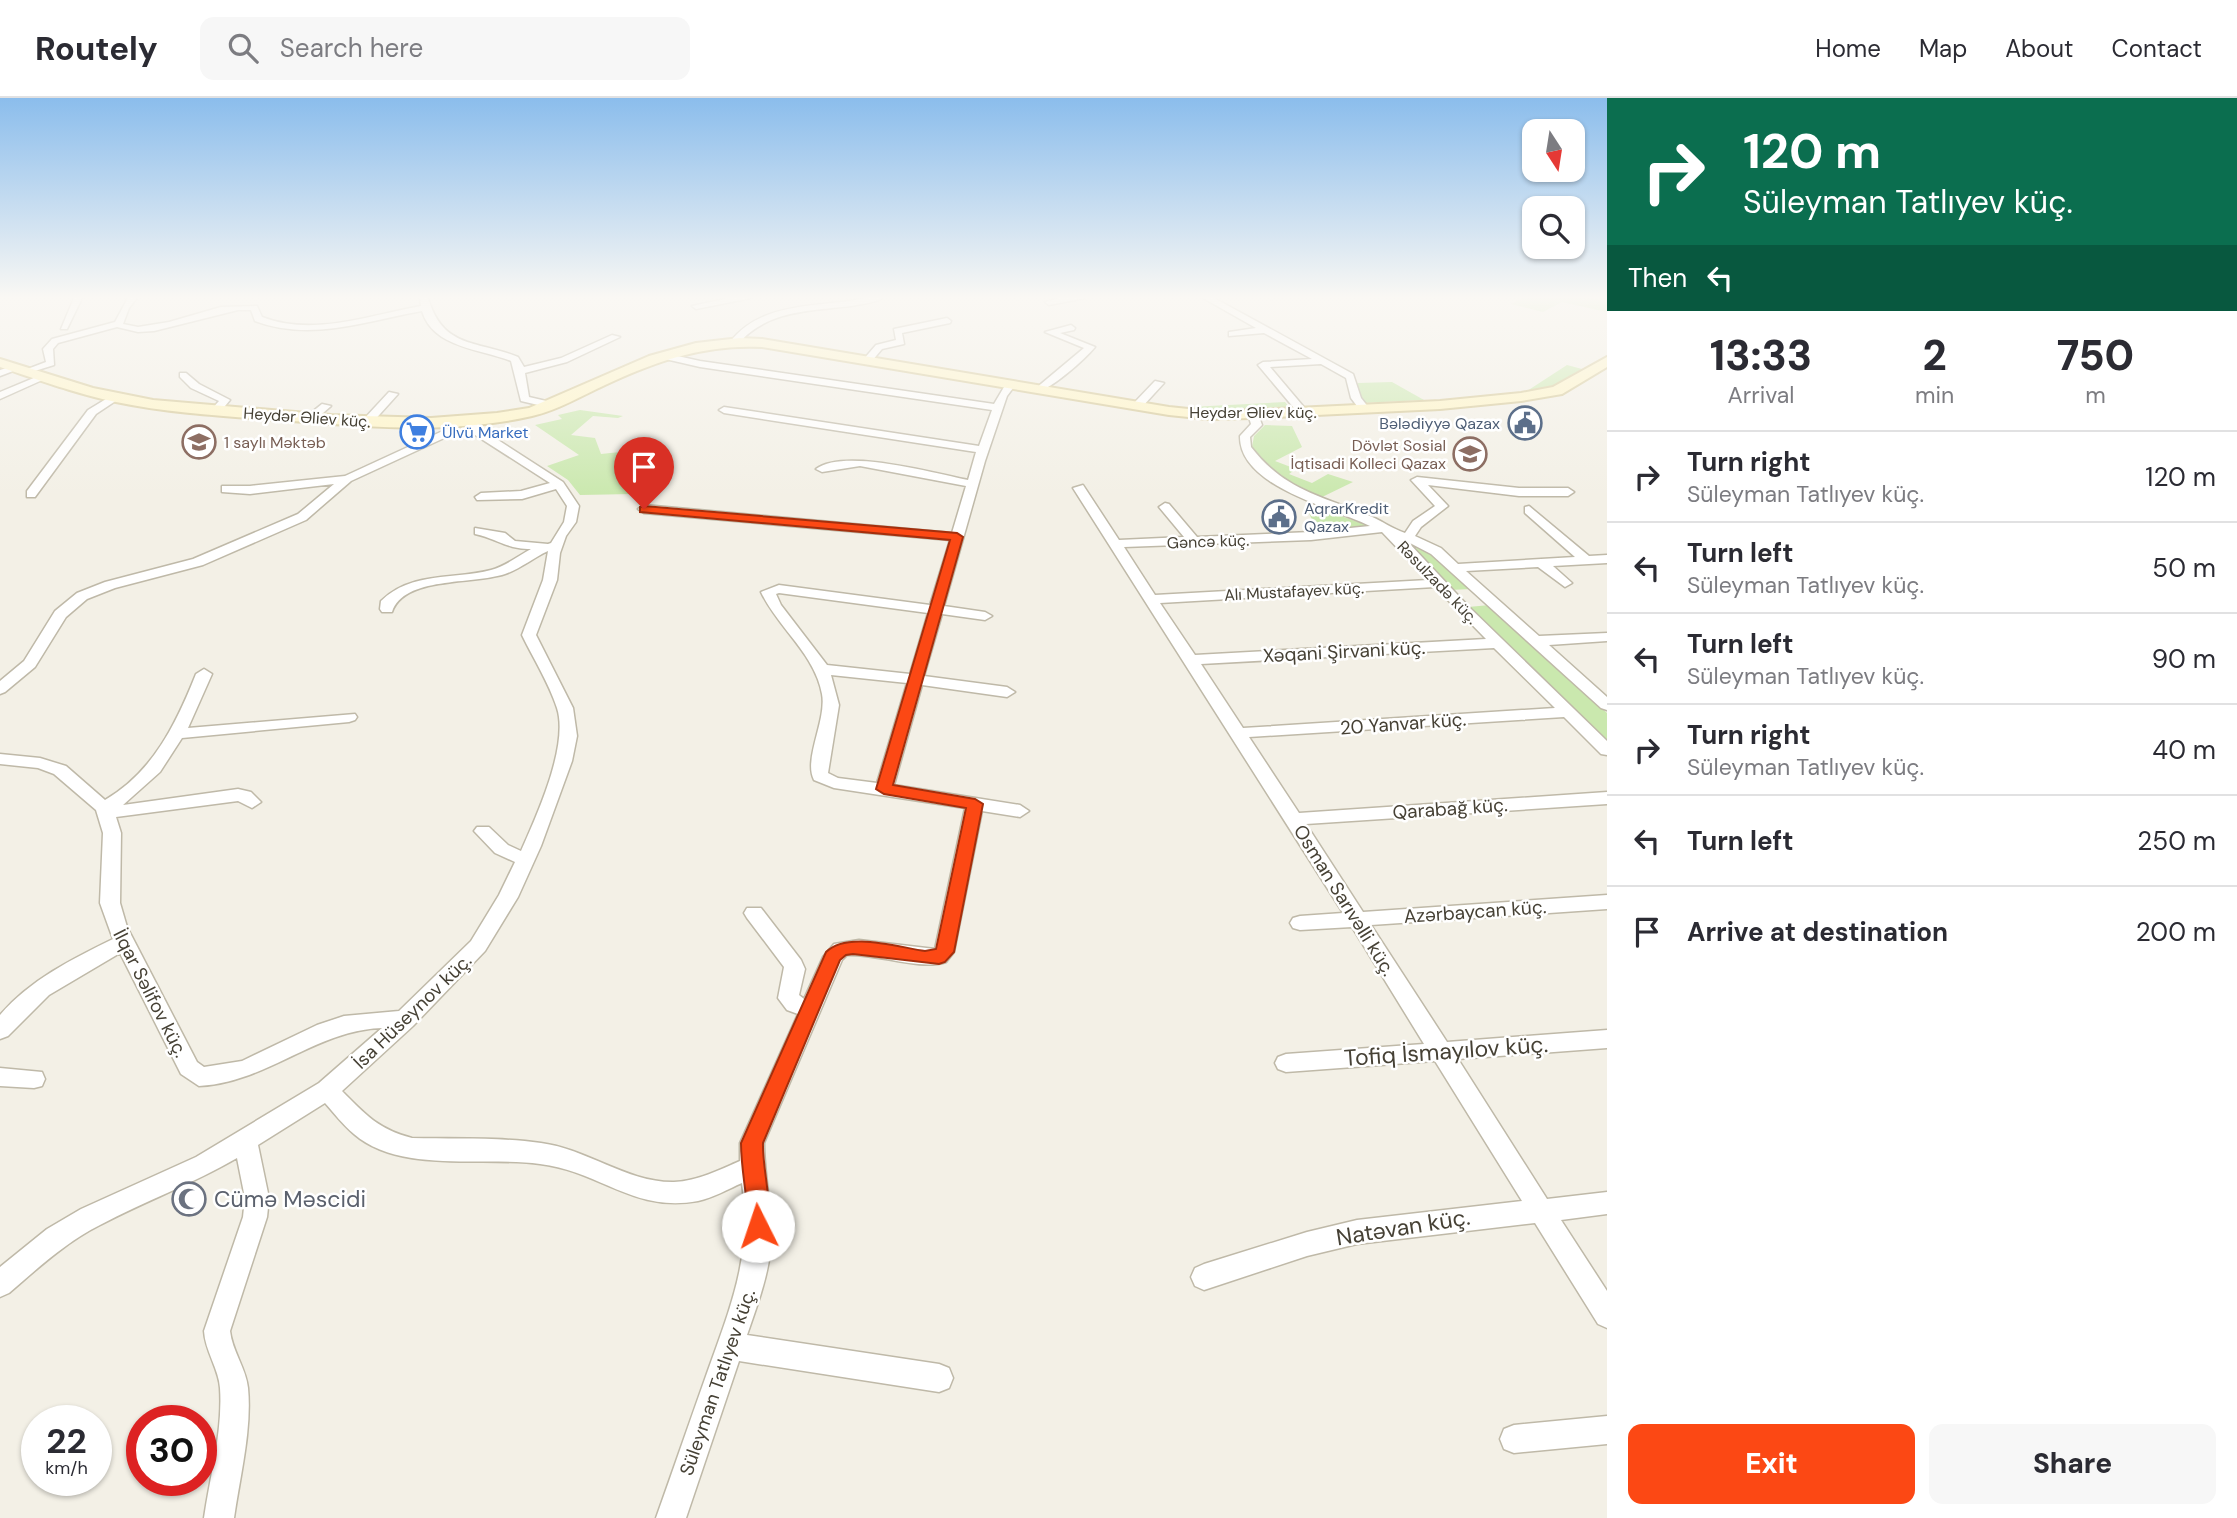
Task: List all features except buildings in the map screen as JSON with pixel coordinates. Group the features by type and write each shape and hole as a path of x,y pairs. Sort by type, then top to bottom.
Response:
{"main road":[{"name":"Heydər Əliev küç.","path":"4,364 115,398 216,410 367,422 463,421 530,412 643,364"},
{"name":"Heydər Əliev küç.","path":"893,364 1198,414 1398,407"},
{"path":"1398,407 1527,394 1556,384 1588,364"},
{"path":"1398,407 1548,394 1600,364"}],"street":[{"path":"0,373 46,364"},
{"path":"519,364 519,388 525,399 551,405"},
{"path":"520,371 547,364"},
{"path":"702,364 998,408"},
{"path":"1040,389 1048,380 1075,364"},
{"path":"1272,364 1263,365 1303,412"},
{"path":"1329,364 1352,379 1354,398 1364,408"},
{"path":"183,375 195,386 225,400 216,410"},
{"path":"0,396 44,377"},
{"path":"1138,405 1159,383"},
{"path":"884,789 972,484 998,408 1011,384"},
{"path":"367,422 393,394"},
{"path":"31,494 92,412 115,398"},
{"path":"311,418 326,406"},
{"path":"724,410 983,450"},
{"name":"Rəsulzadə küç.","path":"1253,414 1256,425 1245,436 1245,447 1283,487 1303,498 1388,531 1607,750"},
{"path":"0,689 22,673 60,614 82,596 110,585 198,562 302,517 347,479 451,431 463,421 559,484"},
{"path":"822,469 860,463 972,484"},
{"path":"226,489 250,490 347,479"},
{"path":"1408,537 1417,524 1442,506 1417,480 1519,492 1568,492"},
{"path":"481,497 522,495 559,484"},
{"name":"İsa Hüseynov küç.","path":"0,1284 56,1237 90,1217 204,1165 327,1090 405,1020 478,946 508,897 553,796 569,736 565,708 529,635 550,580 550,546 573,512 573,506 559,484"},
{"name":"Osman Sarıvəlli küç.","path":"1079,488 1294,819 1607,1315"},
{"path":"233,502 250,490"},
{"path":"1165,507 1194,541"},
{"path":"644,509 957,537"},
{"path":"1529,510 1587,561"},
{"path":"479,531 501,536 512,545 550,546"},
{"path":"1388,531 1428,546 1607,705"},
{"name":"Gəncə küç.","path":"1115,544 1388,531"},
{"path":"387,609 386,604 398,593 437,581 500,572 550,546"},
{"path":"1455,568 1543,565 1607,559"},
{"path":"1543,565 1564,583"},
{"name":"Alı Mustafayev küç.","path":"1150,598 1438,583"},
{"path":"985,616 779,589 768,592 827,681 832,714 819,765 820,776 834,783 1020,811"},
{"path":"1536,641 1607,638"},
{"name":"Xəqani Şirvani küç.","path":"1190,660 1497,642"},
{"path":"822,670 847,670 1007,692"},
{"path":"105,810 132,794 178,734 204,674"},
{"name":"20 Yanvar küç.","path":"1238,733 1568,712"},
{"path":"178,734 348,716"},
{"path":"0,759 40,764 60,770 105,810 239,795 245,796 251,802"},
{"name":"Qarabağ küç.","path":"1294,819 1607,798"},
{"name":"Süleyman Tatlıyev küç.","path":"671,1518 750,1287 758,1246 758,1206 752,1167 752,1143 809,1009 833,957 840,949 853,947 925,958 939,957 944,952 975,804"},
{"name":"İlqar Səlifov küç.","path":"105,810 112,832 110,903 117,927 190,1068 199,1077 218,1078 238,1072 327,1030 381,1018 405,1020"},
{"path":"483,831 510,856 526,858"},
{"name":"Azərbaycan küç.","path":"1300,923 1607,902"},
{"path":"754,913 794,965 795,972 788,989 788,998 794,1004 809,1009"},
{"path":"0,1030 13,1013 43,987 125,942"},
{"name":"Tofiq İsmayılov küç.","path":"1286,1063 1607,1040"},
{"path":"0,1077 34,1079"},
{"path":"327,1090 363,1128 386,1140 412,1148 540,1153 574,1160 645,1190 674,1193 701,1189 752,1167"},
{"path":"219,1518 234,1416 234,1385 218,1343 217,1331 220,1313 256,1217 257,1198 245,1141"},
{"name":"Natəvan küç.","path":"1204,1277 1357,1231 1607,1203"},
{"path":"731,1346 939,1378"},
{"path":"1514,1439 1607,1430"}],"green space":[{"path":"1567,365 1582,369 1542,391 1527,391"},
{"path":"1392,382 1424,400 1363,403 1356,386 1358,383"},
{"path":"1285,402 1291,409 1191,410 1190,407"},
{"path":"580,410 623,416 593,416 571,435 595,438 601,454 620,452 642,479 626,483 633,494 580,495 568,480 547,466 579,455 535,425 562,419 558,415"},
{"path":"1265,425 1292,426 1302,447 1275,461 1296,469 1289,474 1312,483 1328,474 1353,482 1318,499 1277,475 1252,447 1254,436"},
{"path":"1310,505 1372,527 1323,533 1316,529 1306,506"},
{"path":"1406,542 1430,553 1471,589 1450,590"},
{"path":"1490,605 1607,713 1607,740 1468,607"}],"place":[{"name":"Bələdiyyə Qazax","path":"1525,423"},
{"name":"Ülvü Market","path":"417,432"},
{"name":"1 saylı Məktəb","path":"199,442"},
{"name":"Dövlət Sosial İqtisadi Kolleci Qazax","path":"1470,454"},
{"name":"AqrarKredit Qazax","path":"1279,517"},
{"name":"Cümə Məscidi","path":"189,1199"}],"route":[{"path":"644,509 957,537 884,789 975,804 944,952 939,957 925,958 853,947 840,949 833,957 752,1143 758,1226"}]}
